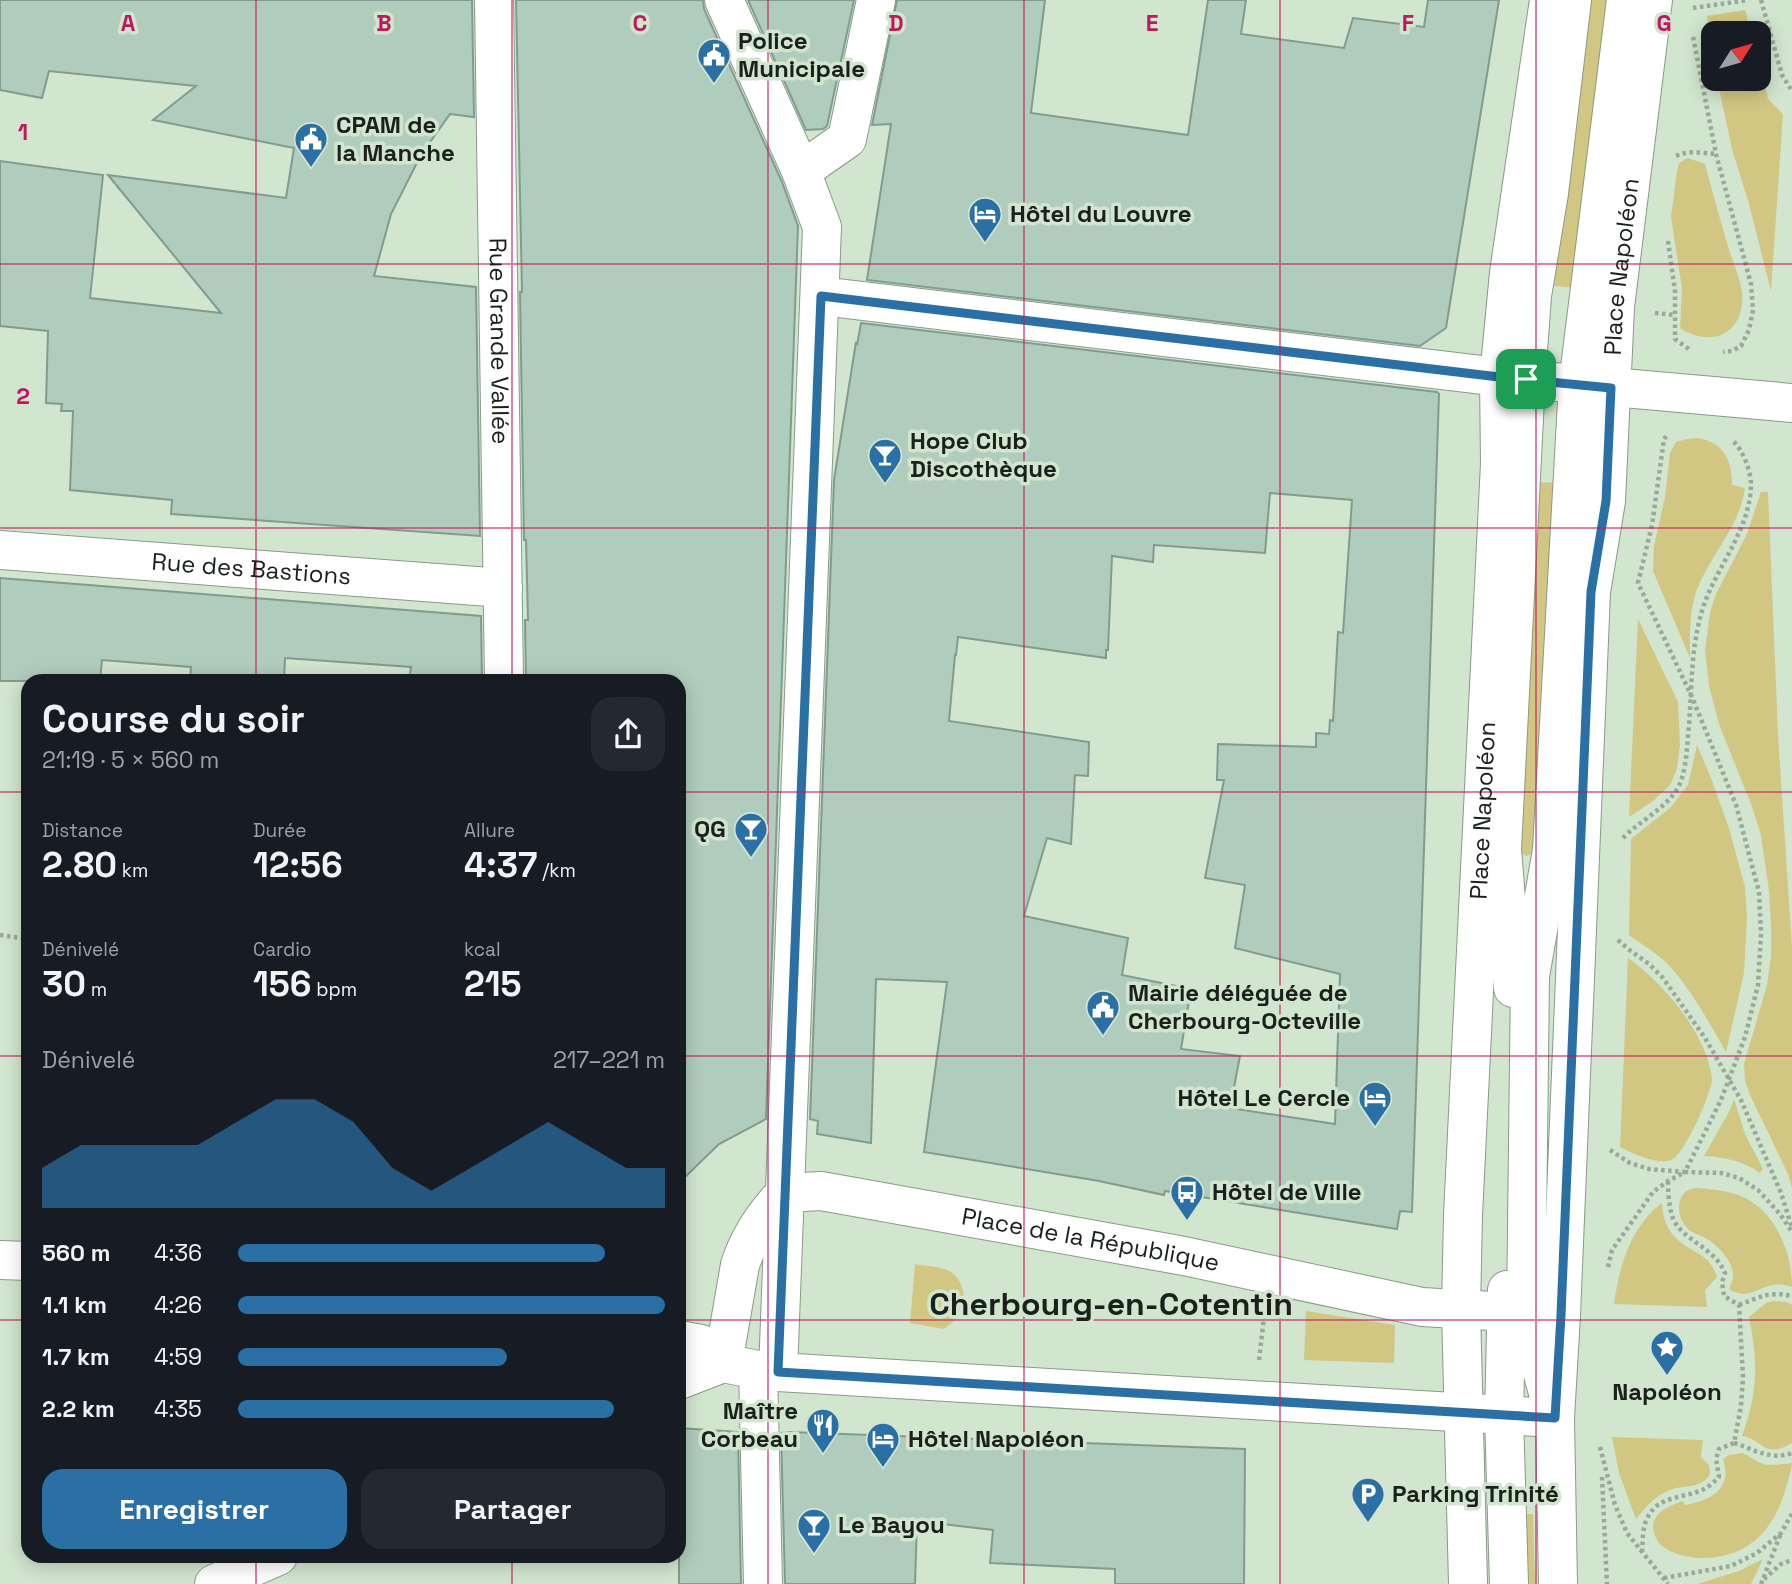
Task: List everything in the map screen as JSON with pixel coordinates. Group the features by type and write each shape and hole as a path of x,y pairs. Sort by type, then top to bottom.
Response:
{"street":[{"name":"Rue Grande Vallée","path":"494,0 503,674"},
{"path":"724,0 802,171 822,227 785,1193 753,1368"},
{"path":"802,171 847,139 876,0"},
{"name":"Place Napoléon","path":"1468,1584 1462,1412 1463,1215 1500,463 1512,378 1509,273 1549,0"},
{"path":"1509,1584 1504,1415 1531,1313 1513,974 1503,849 1512,378 1532,296 1549,194 1572,0"},
{"path":"1595,386 1626,0"},
{"name":"Place Napoléon","path":"1558,1584 1555,1418 1531,1313 1591,592 1606,501 1595,386 1615,307 1653,0"},
{"path":"821,296 1512,378 1792,403"},
{"name":"Rue des Bastions","path":"0,550 503,588"},
{"name":"Place de la République","path":"785,1193 821,1191 1184,1256 1422,1307 1531,1313"},
{"path":"763,1584 753,1368 740,1265 745,1250 764,1216 785,1193"},
{"path":"0,1260 21,1261"},
{"path":"686,1341 701,1344 753,1368"},
{"path":"686,1379 753,1368 1555,1418"},
{"path":"214,1584 262,1563"}],"path":[{"path":"1688,0 1688,8 1748,0"},
{"path":"1761,0 1782,75 1792,91"},
{"path":"1693,35 1716,155 1751,284 1753,310 1749,330 1741,346 1720,353"},
{"path":"1669,160 1681,153 1716,155"},
{"path":"1668,238 1675,291 1675,340 1694,352"},
{"path":"1606,1277 1612,1250 1653,1192 1685,1172 1721,1100 1745,1037 1758,985 1761,934 1759,892 1736,805 1692,697 1638,583 1652,525 1664,439 1668,433 1676,430"},
{"path":"1619,841 1670,798 1682,780 1700,618 1713,582 1748,514 1751,482 1746,462 1738,446 1726,436"},
{"path":"0,935 21,938"},
{"path":"1617,939 1663,978 1705,1038 1741,1100 1781,1193 1792,1230"},
{"path":"1609,1149 1630,1163 1649,1169 1721,1173 1739,1178 1758,1190 1792,1230"},
{"path":"1668,1181 1672,1217 1680,1229 1721,1264 1725,1273 1722,1282 1724,1296 1739,1305"},
{"path":"1255,1400 1268,1274"},
{"path":"1739,1305 1765,1294 1780,1293 1792,1296"},
{"path":"1734,1443 1743,1377 1739,1305"},
{"path":"1600,1434 1607,1584"},
{"path":"1642,1552 1647,1518 1654,1509 1674,1497 1704,1490 1719,1477 1716,1459 1719,1449 1734,1443 1770,1457 1792,1453"},
{"path":"1600,1447 1615,1505 1627,1533 1668,1584"},
{"path":"1762,1582 1792,1514"},
{"path":"1663,1578 1731,1566 1756,1553 1782,1533"},
{"path":"1762,1582 1781,1564 1792,1560"}],"shaded area":[{"path":"1588,0 1611,0 1578,288 1554,286"},
{"path":"1745,10 1748,21 1708,21 1707,16"},
{"path":"1720,91 1766,91 1768,99 1783,114 1771,291 1749,204 1732,149"},
{"path":"1688,158 1705,164 1742,292 1741,310 1736,323 1726,333 1710,337 1680,328 1682,289 1671,217 1679,163"},
{"path":"1698,438 1721,449 1728,461 1732,485 1745,488 1731,529 1708,566 1696,592 1691,616 1690,658 1653,571 1654,546 1665,497 1670,453 1676,442"},
{"path":"1536,482 1563,483 1544,809 1531,854 1526,856 1522,853 1515,807"},
{"path":"1761,492 1768,492 1778,735 1792,948 1792,1188 1745,1080 1744,1064 1767,985 1771,956 1769,891 1761,835 1719,724 1709,686 1705,650 1710,613 1716,594 1747,534"},
{"path":"1638,619 1678,702 1680,745 1677,769 1670,785 1653,801 1629,817"},
{"path":"1697,745 1729,828 1745,887 1747,918 1744,973 1726,1052 1695,999 1676,973 1666,962 1629,935 1631,839 1670,808 1688,785"},
{"path":"1628,958 1653,978 1677,1005 1697,1034 1709,1064 1712,1080 1707,1098 1683,1148 1671,1160 1645,1158 1620,1147"},
{"path":"1734,1099 1745,1134 1763,1169 1760,1173 1734,1160 1704,1156"},
{"path":"1698,1188 1741,1196 1763,1211 1785,1247 1792,1287 1774,1285 1747,1294 1729,1289 1733,1275 1727,1258 1711,1242 1688,1229 1680,1215 1679,1204 1684,1194 1688,1190"},
{"path":"1662,1203 1666,1223 1673,1235 1705,1258 1714,1269 1717,1277 1705,1290 1707,1307 1614,1304 1628,1248 1642,1223"},
{"path":"915,1264 943,1269 956,1276 960,1282 965,1303 954,1321 944,1329 910,1323"},
{"path":"1773,1301 1792,1305 1792,1443 1775,1450 1742,1436 1751,1406 1755,1377 1749,1317 1766,1303"},
{"path":"1306,1311 1395,1325 1394,1363 1304,1360"},
{"path":"1612,1437 1703,1440 1701,1457 1709,1465 1710,1474 1697,1485 1676,1488 1659,1495 1636,1519 1619,1473"},
{"path":"1742,1453 1763,1464 1792,1463 1779,1508 1764,1532 1743,1548 1717,1557 1686,1556 1661,1545 1653,1526 1657,1516 1677,1503 1695,1503 1718,1491 1725,1478 1723,1459"},
{"path":"1524,1514 1533,1514 1535,1584 1524,1584"},
{"path":"1763,1559 1751,1584 1697,1584 1739,1571"}],"building":[{"path":"0,0 472,0 474,117 450,114 421,155 391,214 374,276 476,287 480,536 171,514 172,500 70,490 73,411 61,411 62,404 46,403 48,331 0,326 0,161 103,175 90,298 221,313 108,175 286,198 294,148 153,120 196,86 49,71 42,98 0,90"},
{"path":"516,0 703,0 704,9 782,182 798,226 766,1119 719,1144 686,1176 686,674 526,674 525,620 528,620 524,540"},
{"path":"748,0 854,0 827,126 823,129 806,130"},
{"path":"897,0 1045,0 1031,113 1188,135 1208,0 1246,0 1241,34 1344,48 1353,18 1424,27 1428,0 1499,0 1446,328 1420,346 867,280 891,124 872,125"},
{"path":"861,323 1439,394 1412,1212 1400,1211 1397,1229 1165,1191 1164,1195 1099,1181 924,1152 947,982 876,979 871,1143 817,1134 818,1121 810,1119 834,480 856,342 857,345","holes":["1270,493 1352,500 1343,633 1338,632 1333,721 1330,720 1329,734 1316,733 1316,747 1218,744 1217,780 1224,780 1205,878 1245,885 1235,948 1340,974 1335,1124 1230,1108 1240,1056 1181,1049 1191,989 1122,975 1128,938 1024,916 1047,838 1071,844 1075,775 1088,776 1089,742 949,721 958,637 1106,658 1112,556 1153,562 1154,545 1265,553"]},
{"path":"0,578 481,616 482,674 410,674 411,667 285,658 284,674 190,674 191,667 102,660 101,674 21,674 21,681 0,681"},
{"path":"686,1428 738,1432 741,1584 679,1584 679,1563 686,1563"},
{"path":"781,1433 1245,1449 1244,1584 1115,1584 1115,1569 990,1563 993,1530 917,1521 915,1584 785,1584"}],"place":[{"name":"Police Municipale","path":"714,85"},
{"name":"CPAM de la Manche","path":"311,169"},
{"name":"Hôtel du Louvre","path":"985,244"},
{"name":"Hope Club Discothèque","path":"885,485"},
{"name":"QG","path":"751,859"},
{"name":"Mairie déléguée de Cherbourg-Octeville","path":"1103,1037"},
{"name":"Hôtel Le Cercle","path":"1375,1128"},
{"name":"Hôtel de Ville","path":"1187,1222"},
{"name":"Napoléon","path":"1667,1377"},
{"name":"Maître Corbeau","path":"823,1455"},
{"name":"Hôtel Napoléon","path":"883,1469"},
{"name":"Parking Trinité","path":"1368,1524"},
{"name":"Le Bayou","path":"814,1555"}],"district":[{"name":"Cherbourg-en-Cotentin","path":"1111,1304"}],"route":[{"path":"821,296 1526,379 1611,388 1606,501 1591,592 1555,1418 778,1372 821,296"}]}
